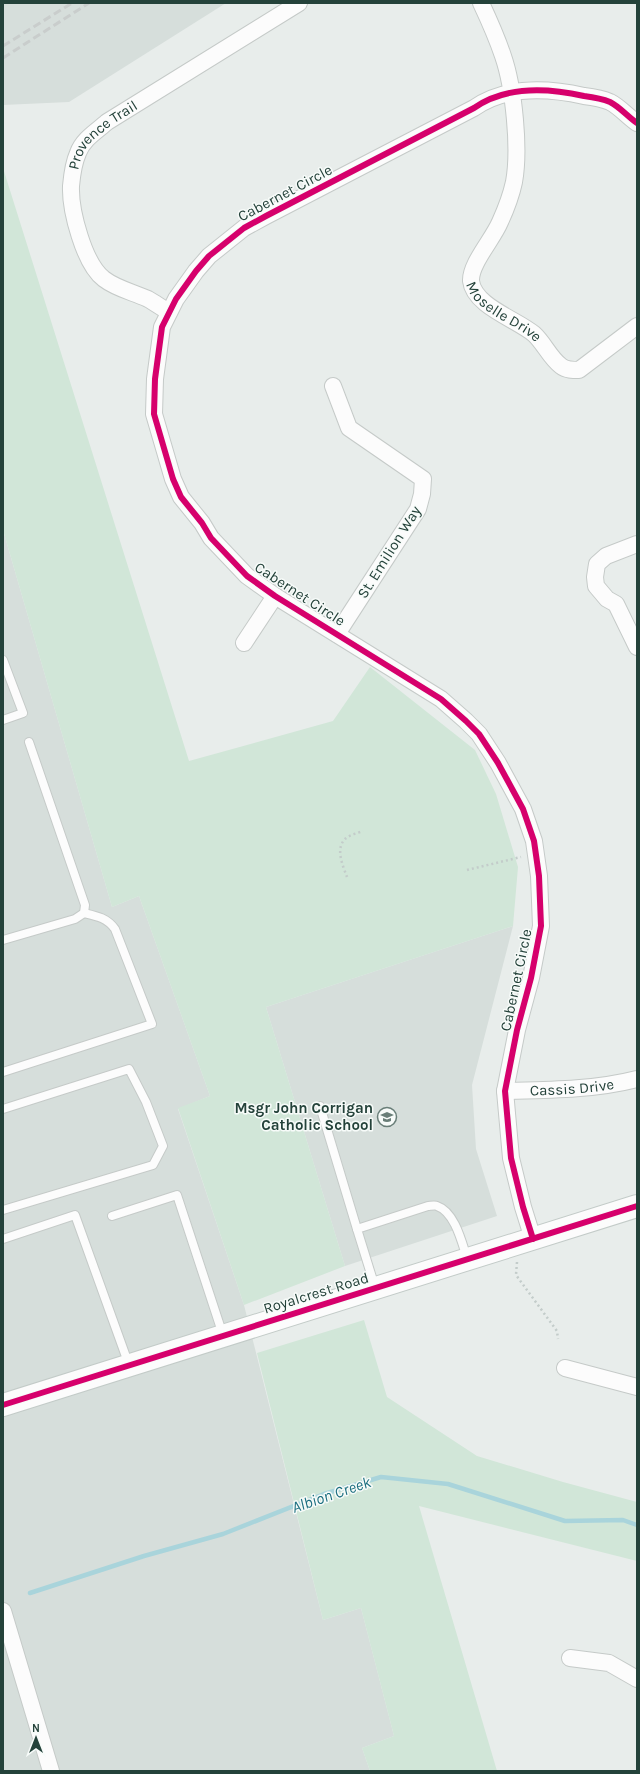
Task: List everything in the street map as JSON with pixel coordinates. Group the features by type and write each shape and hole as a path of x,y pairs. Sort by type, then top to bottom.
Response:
{"street":[{"name":"Provence Trail","path":"169,312 149,300 115,287 102,278 92,265 83,247 73,204 71,186 78,152 90,137 107,122 299,3"},
{"name":"Moselle Drive","path":"481,3 504,57 511,93 516,160 514,182 507,206 498,227 472,270 471,279 474,292 482,301 533,333 542,342 560,366 572,370 579,370 637,326"},
{"name":"Cabernet Circle","path":"533,1239 522,1207 511,1158 505,1091 531,978 541,926 540,876 535,855 534,841 523,809 498,763 479,734 440,699 275,596 247,576 211,538 202,523 181,496 173,479 154,414 155,379 162,327 176,299 209,256 244,228 483,102 511,93 546,90 592,97 611,103 637,123"},
{"name":"St. Emilion Way","path":"333,386 349,428 422,479 422,494 418,509 337,634"},
{"path":"637,544 606,556 597,564 595,577 596,586 607,599 616,604 637,647"},
{"path":"244,643 275,596"},
{"name":"Cassis Drive","path":"505,1091 607,1086 637,1079"},
{"name":"Royalcrest Road","path":"3,1405 637,1206"},
{"path":"565,1368 637,1387"},
{"path":"3,1611 51,1771"},
{"path":"570,1658 609,1663 637,1679"}],"lane":[{"path":"3,660 23,713 3,720"},
{"path":"3,940 76,919 84,913 85,905 29,742"},
{"path":"3,1072 152,1024 115,929 110,922 84,913"},
{"path":"3,1109 129,1069 146,1102 163,1146 153,1165 3,1210"},
{"path":"320,1106 376,1288"},
{"path":"112,1216 177,1195 223,1336"},
{"path":"358,1229 428,1206 437,1206 446,1212 456,1226 468,1259"},
{"path":"3,1239 75,1215 129,1366"}],"path":[{"path":"347,877 340,853 341,845 345,838 363,831"},
{"path":"467,870 535,855"},
{"path":"518,1256 516,1275 557,1331 558,1339"}],"shaded area":[{"path":"3,3 226,3 69,102 3,105"},
{"path":"3,530 112,907 139,896 210,1096 178,1109 244,1305 323,1620 361,1608 394,1736 362,1748 370,1771 3,1771"},
{"name":"Msgr John Corrigan Catholic School","path":"513,926 472,1085 476,1149 497,1216 345,1266 266,1007"}],"green space":[{"path":"3,168 189,761 333,721 370,667 475,750 496,794 518,867 513,926 266,1007 345,1266 244,1305 178,1108 210,1096 139,896 112,907 3,530"},
{"path":"364,1320 387,1397 477,1456 563,1482 637,1502 637,1561 419,1506 497,1771 370,1771 362,1748 394,1736 361,1608 323,1620 257,1353"}],"waterway":[{"name":"Albion Creek","path":"30,1593 144,1556 223,1534 324,1494 381,1477 448,1484 565,1521 623,1520 637,1525"}],"railway":[{"path":"3,46 72,3"},
{"path":"3,58 89,3"}],"cycle path":[{"path":"533,1239 523,1207 511,1158 505,1091 517,1030 531,978 541,926 539,876 534,841 523,809 498,763 479,734 441,699 275,596 247,576 211,538 202,523 181,497 173,479 154,414 155,379 162,327 176,299 209,256 244,228 266,216 486,101 513,92 542,90 556,91 607,101 621,109 637,123"},
{"path":"3,1405 637,1206"}],"place":[{"name":"Msgr John Corrigan Catholic School","path":"387,1117"}]}
